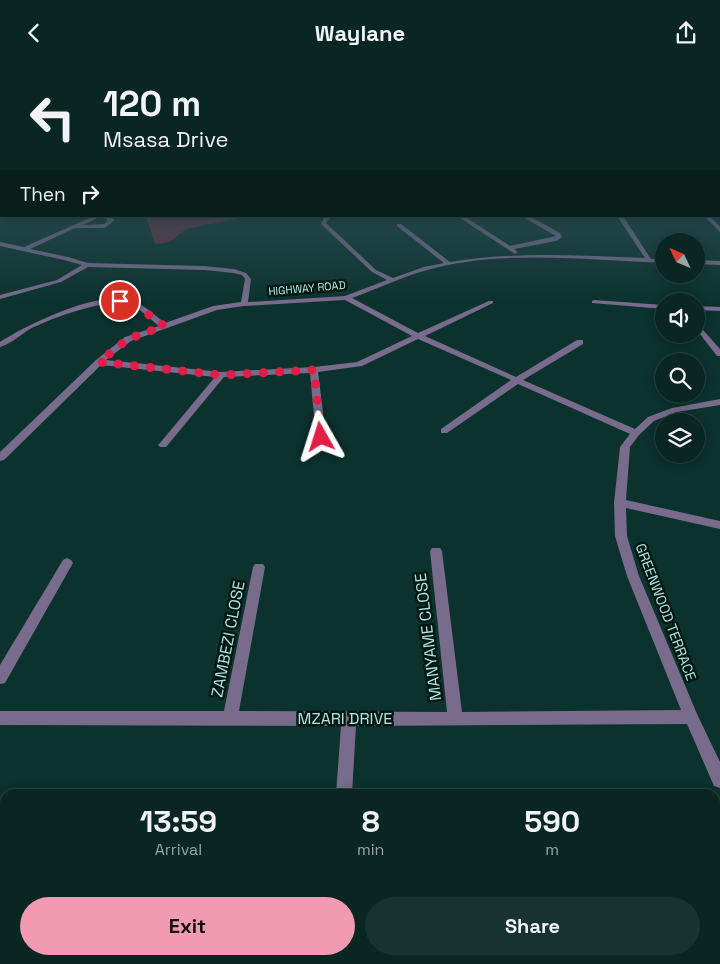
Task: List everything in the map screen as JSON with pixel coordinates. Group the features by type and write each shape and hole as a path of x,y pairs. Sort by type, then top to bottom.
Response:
{"street":[{"path":"26,248 95,218"},
{"path":"72,227 104,226 112,220 108,218"},
{"path":"327,218 323,223 374,271 391,280"},
{"path":"463,218 510,248 516,253 515,256"},
{"path":"510,248 559,237 558,234 528,218"},
{"path":"621,218 648,260"},
{"path":"709,218 720,230"},
{"path":"399,225 448,263"},
{"path":"0,244 26,248 87,265 204,268 234,271 244,274 248,279 244,303"},
{"name":"HIGHWAY ROAD","path":"0,458 99,362 128,339 216,308 244,303 346,298 391,280 448,263 515,256 655,260"},
{"path":"705,262 720,263"},
{"path":"0,297 59,281 87,265"},
{"path":"346,298 420,337 636,433"},
{"path":"0,345 29,327 48,319 98,304 120,301 138,307 164,326"},
{"path":"99,362 221,375 314,370 359,364 491,302"},
{"path":"594,302 655,306"},
{"path":"705,308 720,309"},
{"path":"705,336 720,353"},
{"path":"444,431 518,380 580,342"},
{"path":"314,370 321,437"},
{"path":"163,445 221,375"},
{"name":"GREENWOOD TERRACE","path":"720,402 675,410 651,419 636,433 625,447 620,503 621,536 633,577 690,717 720,780"},
{"path":"620,503 720,525"},
{"name":"MANYAME CLOSE","path":"436,551 455,717"},
{"path":"0,678 68,563"},
{"name":"ZAMBEZI CLOSE","path":"230,717 259,567"},
{"name":"MZARI DRIVE","path":"0,718 230,717 349,719 455,717 545,719 690,717"},
{"path":"344,789 349,719"}],"shaded area":[{"path":"147,218 242,218 186,229 170,242 155,244"}],"route":[{"path":"120,301 128,301 164,326 128,339 99,362 180,369 221,375 314,370 321,437"}]}
